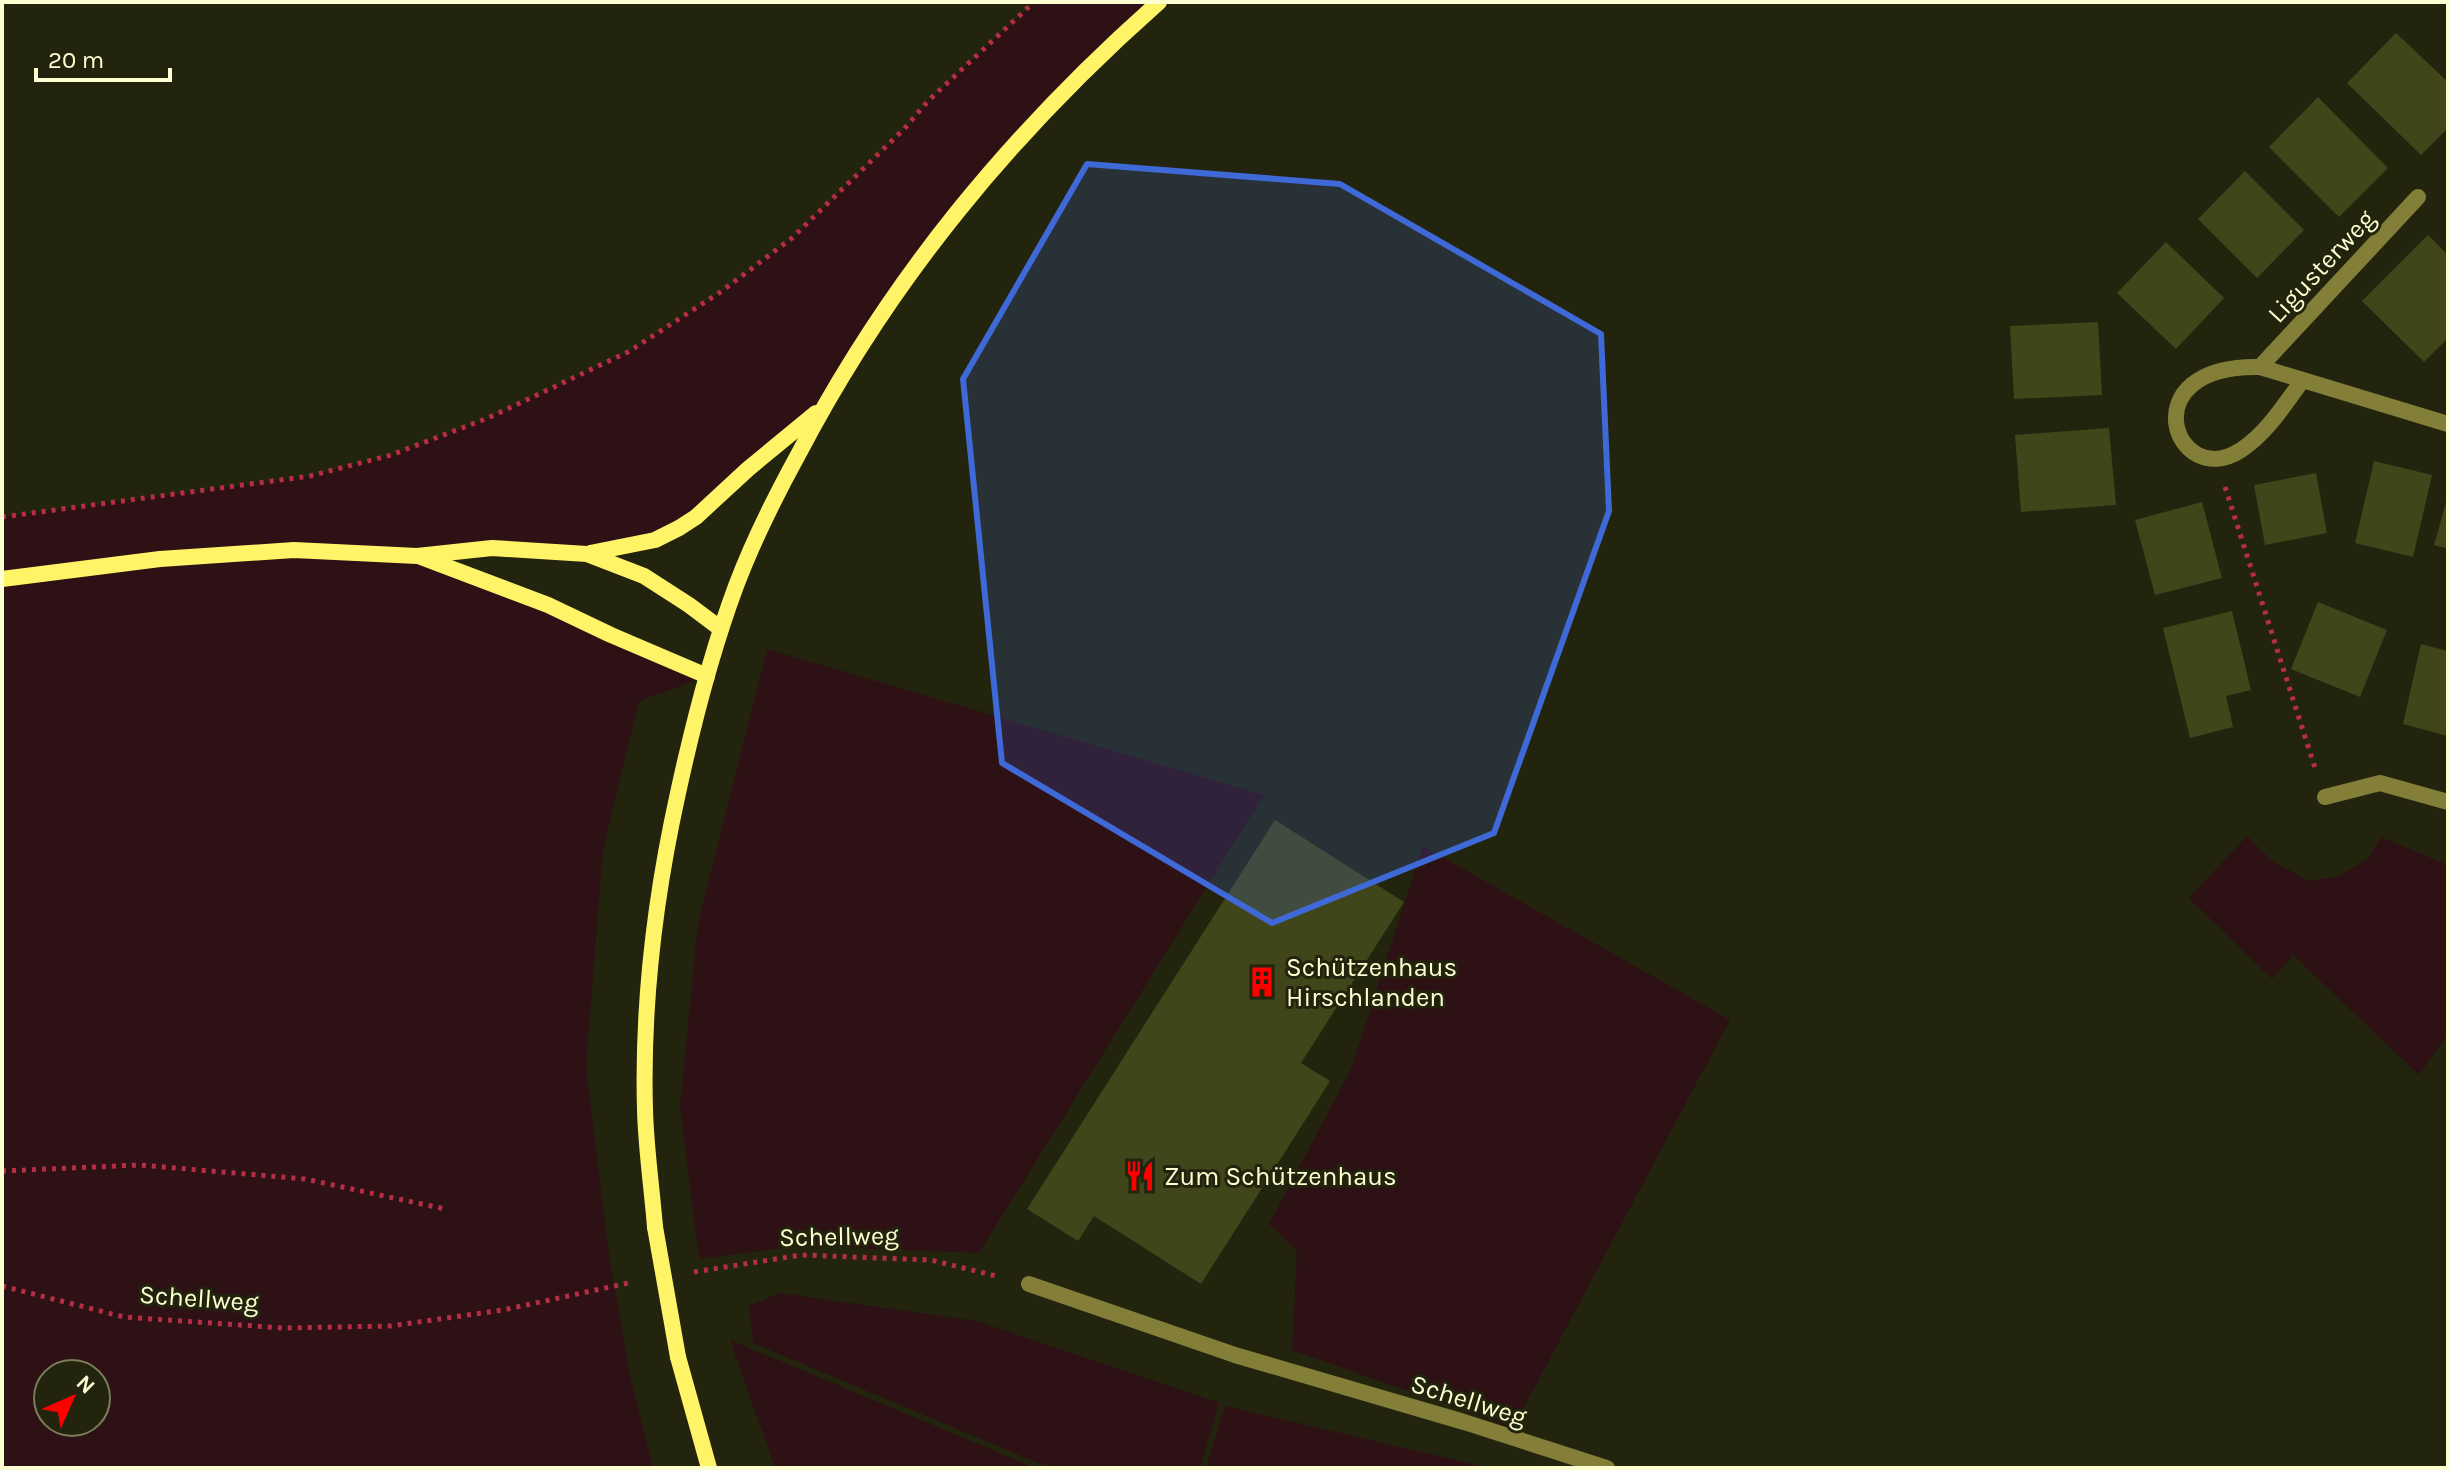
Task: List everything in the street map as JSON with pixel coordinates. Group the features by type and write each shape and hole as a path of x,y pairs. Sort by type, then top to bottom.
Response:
{"main road":[{"path":"709,1468 678,1357 655,1227 645,1112 646,1031 652,951 667,844 689,740 721,629 749,556 783,483 823,407 890,301 1000,158 1159,2"},
{"path":"2,579 160,559 294,550 417,556 492,548 587,554 655,540 696,517 823,407"},
{"path":"587,554 644,576 721,629"},
{"path":"417,556 548,605 707,676"}],"street":[{"name":"Ligusterweg","path":"2260,367 2418,197"},
{"path":"2302,381 2264,431 2240,451 2216,459 2191,452 2180,440 2174,416 2180,397 2192,383 2214,371 2237,366 2260,367 2448,424"},
{"path":"2325,797 2380,783 2448,802"},
{"name":"Schellweg","path":"1029,1284 1235,1355 1464,1422 1607,1468"}],"path":[{"path":"2,517 310,476 391,455 488,418 628,352 722,291 792,238 904,129 928,101 1034,2"},
{"path":"2216,459 2325,797"},
{"path":"2,1171 140,1165 305,1179 445,1209"},
{"name":"Schellweg","path":"694,1272 801,1255 830,1256 931,1260 1029,1284"},
{"name":"Schellweg","path":"2,1286 124,1317 283,1328 390,1326 503,1310 648,1279"}],"highlighted area":[{"path":"1087,164 1340,184 1601,334 1609,511 1494,833 1272,923 1002,763 963,379"}],"shaded area":[{"path":"1034,2 1159,2 1000,158 823,407 679,528 618,549 419,556 707,676 639,701 603,850 586,1065 608,1249 630,1376 653,1468 2,1468 2,517 310,476 391,455 488,418 628,352 722,291 792,238 904,129 928,101"},
{"path":"767,649 1264,795 979,1253 799,1246 699,1259 680,1106 698,923"},
{"path":"2247,836 2270,859 2308,881 2336,877 2368,859 2381,837 2448,865 2448,1033 2419,1075 2293,955 2272,979 2189,898"},
{"path":"1423,846 1730,1020 1513,1428 1292,1350 1297,1251 1269,1224 1351,1069"},
{"path":"780,1293 977,1321 1219,1403 1200,1468 1050,1468 753,1343 749,1306"},
{"path":"730,1340 1035,1468 775,1468"},
{"path":"1225,1406 1490,1468 1206,1468"}],"building":[{"path":"2396,33 2448,82 2448,128 2421,155 2347,83"},
{"path":"2318,97 2388,168 2339,217 2269,147"},
{"path":"2245,171 2304,230 2257,278 2198,219"},
{"path":"2428,235 2448,255 2448,338 2424,362 2362,301"},
{"path":"2166,242 2224,298 2176,349 2117,293"},
{"path":"2098,322 2102,395 2014,399 2010,326"},
{"path":"2109,428 2116,505 2021,512 2015,435"},
{"path":"2374,461 2432,475 2413,557 2355,543"},
{"path":"2316,473 2327,533 2265,545 2254,485"},
{"path":"2448,500 2448,549 2434,545"},
{"path":"2202,502 2222,578 2155,595 2135,520"},
{"path":"2318,602 2387,630 2360,697 2291,669"},
{"path":"2232,611 2251,690 2226,696 2233,727 2190,738 2163,628"},
{"path":"2421,644 2448,651 2448,736 2403,724"},
{"name":"Schützenhaus Hirschlanden","path":"1275,820 1404,902 1301,1063 1330,1081 1201,1284 1094,1216 1078,1241 1027,1209"}],"place":[{"name":"Schützenhaus Hirschlanden","path":"1262,982"},
{"name":"Zum Schützenhaus","path":"1140,1176"}]}
